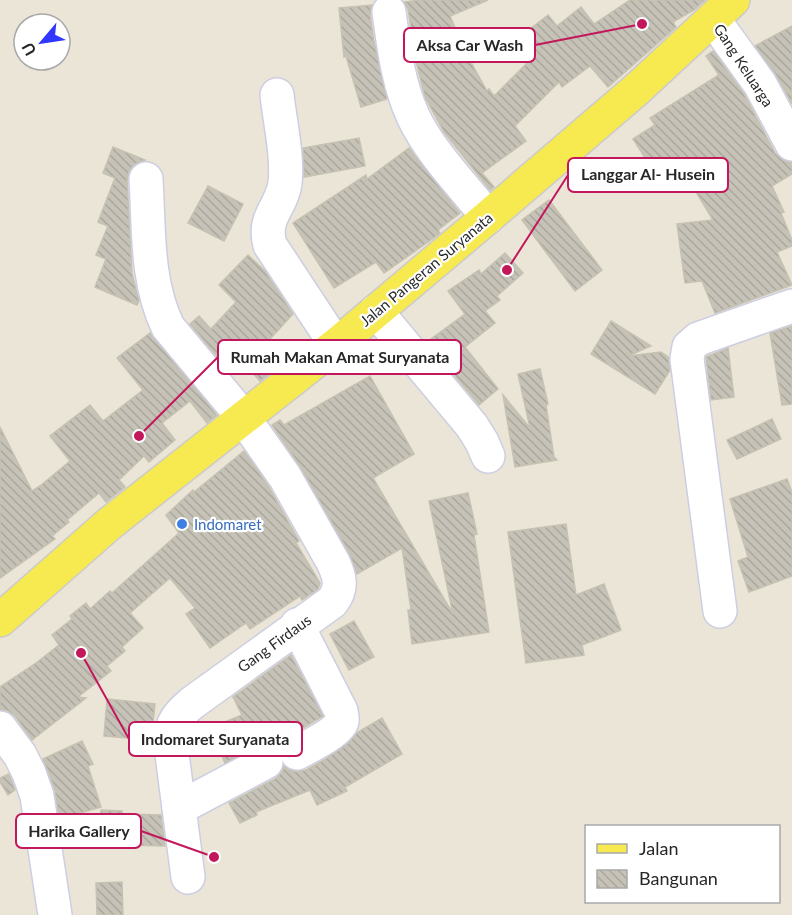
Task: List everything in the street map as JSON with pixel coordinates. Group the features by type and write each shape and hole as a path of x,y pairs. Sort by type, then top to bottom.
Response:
{"main road":[{"name":"Jalan Pangeran Suryanata","path":"0,620 109,524 336,345 488,218 723,9"}],"street":[{"name":"Gang Keluarga","path":"723,9 792,144"},
{"path":"389,12 401,85 414,118 429,142 488,218"},
{"path":"277,95 285,173 284,187 272,213 267,232 270,245 336,345"},
{"path":"146,179 153,282 161,312 168,327 243,417"},
{"path":"720,611 687,359 689,347 698,339 792,306"},
{"path":"376,311 472,426 488,456"},
{"name":"Gang Firdaus","path":"188,877 170,739 177,717 192,703 297,625 332,602 338,595 340,584 338,573 316,529 285,477 243,417"},
{"path":"179,808 282,758 334,731 340,725 343,720 340,711 297,625"},
{"path":"0,728 20,755 37,796 54,915"}],"building":[{"path":"488,0 450,16 467,55 487,91 489,89 494,96 537,53 522,35 548,15 557,26 581,7 594,24 630,0 705,0 694,10 673,22 676,27 608,87 590,66 562,87 559,82 515,126 526,141 482,173 494,187 490,190 444,132 425,97 416,61 408,9 404,2"},
{"path":"372,5 370,15 374,42 387,99 361,107 346,56 344,57 339,8"},
{"path":"792,26 792,104 776,75 755,46"},
{"path":"713,51 744,94 775,153 783,160 792,163 792,174 772,186 784,212 781,213 792,240 792,246 777,252 792,285 715,313 702,281 685,283 677,224 713,220 684,172 663,186 633,139 655,125 650,118 719,75 706,56"},
{"path":"359,138 365,166 304,177 303,148"},
{"path":"113,147 145,160 135,164 129,171 127,180 132,274 139,301 137,305 95,287 106,259 96,255 108,226 98,222 115,178 103,173"},
{"path":"409,148 460,213 438,230 440,233 435,237 384,273 376,262 334,288 293,223 366,175 367,179"},
{"path":"208,186 243,204 224,241 188,223"},
{"path":"549,200 602,270 575,291 522,220"},
{"path":"505,253 523,273 497,296 500,300 485,311 495,323 465,347 498,389 479,405 427,342 465,314 448,291 479,270 481,274"},
{"path":"248,255 265,271 293,314 270,339 288,359 260,381 241,360 229,371 190,324 199,316 211,329 236,302 219,285"},
{"path":"611,321 651,346 628,356 661,352 668,357 670,370 655,394 591,354"},
{"path":"792,326 792,404 782,405 770,333"},
{"path":"150,333 217,415 207,423 190,401 162,423 175,440 149,462 144,456 119,480 125,487 106,502 99,493 67,520 69,522 52,536 55,539 0,578 0,427 32,491 70,461 50,436 90,405 103,421 143,390 117,358"},
{"path":"728,348 734,397 711,400 706,357"},
{"path":"540,369 548,404 546,405 554,457 557,460 515,467 503,395 530,428 518,374"},
{"path":"370,376 414,454 373,478 453,614 429,501 468,493 477,534 474,535 489,632 412,644 408,610 411,610 402,548 357,574 349,553 301,468 272,425 280,420 284,425"},
{"path":"772,419 781,439 737,459 727,440"},
{"path":"244,451 269,487 299,541 296,543 320,583 318,589 302,600 300,596 250,629 246,623 210,648 186,614 195,608 170,578 130,613 143,628 122,647 125,651 107,666 111,671 78,697 86,698 32,740 15,716 8,711 0,710 0,687 59,645 52,635 72,619 70,616 86,603 90,609 110,591 112,593 179,533 166,515 193,490 194,492"},
{"path":"787,479 792,492 792,576 749,592 738,561 748,557 730,499"},
{"path":"566,524 576,595 604,584 621,630 582,645 584,655 526,663 508,532"},
{"path":"354,621 374,657 349,670 330,634"},
{"path":"291,655 323,716 288,737 281,743 279,749 267,743 258,745 225,763 210,728 242,715 233,697"},
{"path":"107,699 155,704 151,740 104,736"},
{"path":"382,718 402,754 345,787 347,791 317,805 310,790 256,812 257,815 240,823 229,803 275,779 284,766 297,772 306,770 324,760 347,744 358,732"},
{"path":"82,741 93,764 88,766 101,807 59,819 55,790 43,759"},
{"path":"9,774 15,790 8,795 0,778"},
{"path":"101,810 122,811 122,814 161,815 165,846 127,845 127,840 99,838"},
{"path":"122,882 123,915 97,915 96,883"}],"place":[{"name":"Aksa Car Wash","path":"642,24"},
{"name":"Langgar Al- Husein","path":"507,270"},
{"name":"Rumah Makan Amat Suryanata","path":"139,436"},
{"name":"Indomaret","path":"182,524"},
{"name":"Indomaret Suryanata","path":"81,653"},
{"name":"Harika Gallery","path":"214,857"}]}
